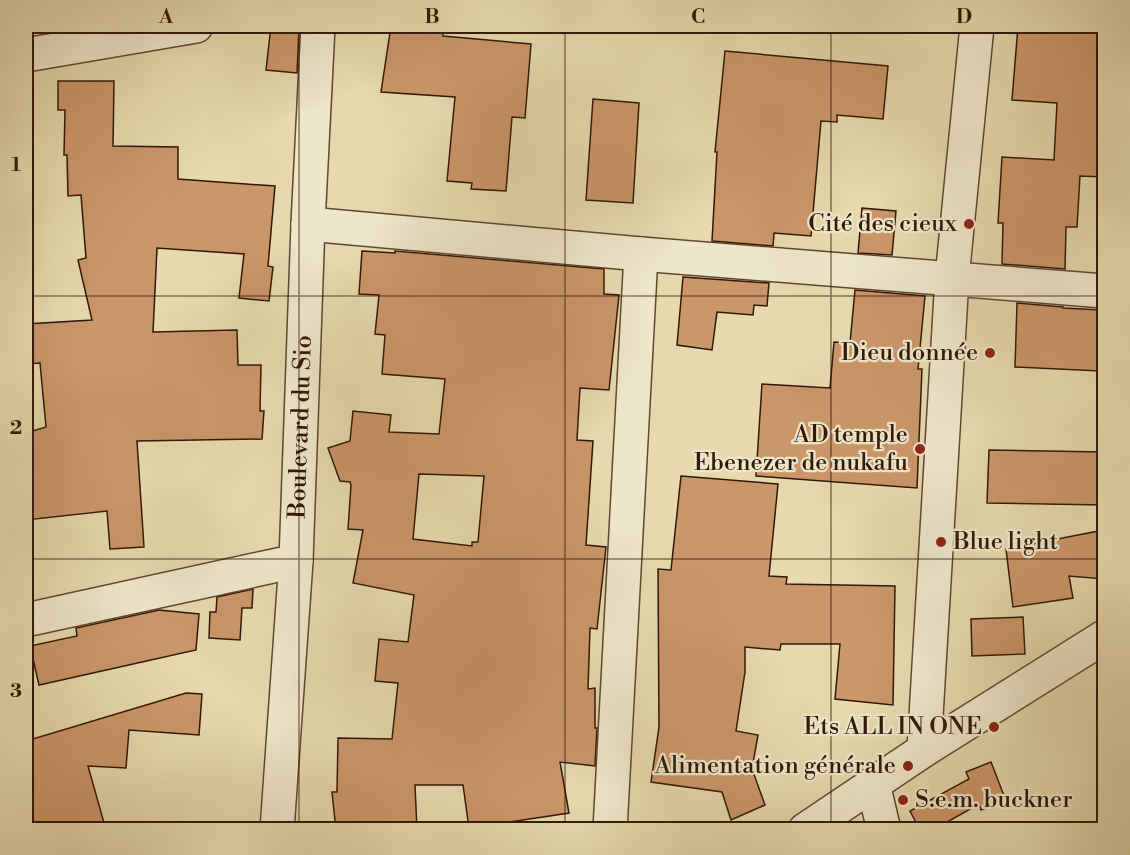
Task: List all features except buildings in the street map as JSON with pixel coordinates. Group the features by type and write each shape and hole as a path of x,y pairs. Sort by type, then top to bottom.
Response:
{"street":[{"path":"26,55 129,31 196,26"},
{"name":"Boulevard du Sio","path":"277,830 296,561 308,224 318,26"},
{"path":"924,750 952,278 977,26"},
{"path":"308,224 641,254 1104,291"},
{"path":"610,830 641,254"},
{"path":"26,620 296,561"},
{"path":"805,830 924,750 1104,637"},
{"path":"873,784 884,830"}],"place":[{"name":"Cité des cieux","path":"969,224"},
{"name":"Dieu donnée","path":"990,353"},
{"name":"AD temple Ebenezer de nukafu","path":"920,449"},
{"name":"Blue light","path":"941,542"},
{"name":"Ets ALL IN ONE","path":"994,727"},
{"name":"Alimentation générale","path":"908,766"},
{"name":"S.e.m. buckner","path":"903,800"}]}
